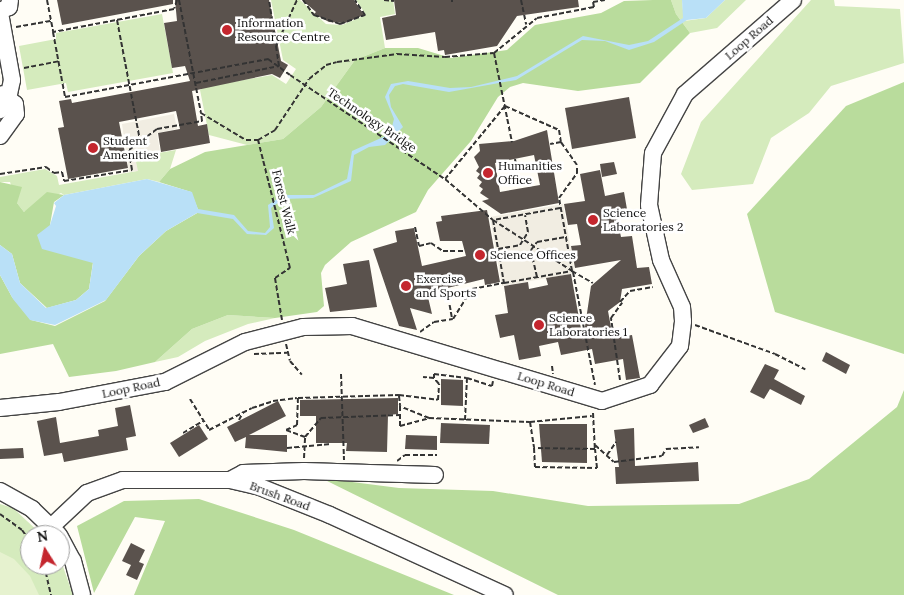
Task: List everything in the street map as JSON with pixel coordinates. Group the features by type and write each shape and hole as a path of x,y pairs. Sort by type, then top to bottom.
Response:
{"street":[{"path":"0,136 16,114 15,104 3,101 12,80 0,12 9,7 10,0"},
{"name":"Loop Road","path":"0,408 59,402 165,382 245,342 303,327 352,326 602,401 650,385 680,346 683,321 682,307 661,260 649,205 653,153 684,94 793,0"},
{"path":"230,480 243,473 304,471 435,474"},
{"name":"Brush Road","path":"63,525 87,494 123,480 230,480 260,487 330,515 505,595"},
{"path":"5,493 48,525"},
{"path":"70,553 74,560 82,595"}],"path":[{"path":"47,0 53,32 174,9 178,0"},
{"path":"0,174 46,166 54,173 62,172 64,182 132,170 129,150 157,128 202,121 196,83 178,0"},
{"path":"196,83 279,66 269,0"},
{"path":"276,46 297,0"},
{"path":"303,0 314,15 340,24 365,15 355,0"},
{"path":"384,0 394,1"},
{"path":"521,0 526,24"},
{"path":"201,113 246,140 258,140 275,130 309,79 326,66 397,54 445,58 494,53 503,43 514,40 526,24 537,18 594,7 593,1 605,0"},
{"path":"118,20 140,142"},
{"path":"14,28 51,21"},
{"name":"Technology Bridge","path":"53,32 65,97 268,59 445,179 493,220 593,283"},
{"path":"494,53 512,142"},
{"path":"445,179 505,106"},
{"path":"505,106 559,130 561,142 577,165 577,173 559,198 595,387 604,386"},
{"name":"Forest Walk","path":"258,140 290,268 276,278 284,331"},
{"path":"550,144 561,142"},
{"path":"515,159 520,188"},
{"path":"561,208 493,220 498,249 504,283 572,271"},
{"path":"498,249 520,245 528,232 524,214"},
{"path":"416,227 419,246 431,243 443,251 464,252"},
{"path":"537,277 531,250 534,245 537,242 566,237"},
{"path":"612,384 621,383 611,318 630,291 653,287"},
{"path":"447,290 452,319"},
{"path":"683,321 775,354 805,369"},
{"path":"284,331 290,361 302,374"},
{"path":"552,366 553,374"},
{"path":"341,374 344,397 344,417 341,428 346,472"},
{"path":"434,378 434,374 467,378 492,386 494,379"},
{"path":"190,399 209,430 243,412 273,401 298,398 399,395 438,400 439,384 434,378 423,377"},
{"path":"465,420 467,378"},
{"path":"399,395 400,426 429,418 530,422 593,416"},
{"path":"298,398 297,425 286,430 305,438"},
{"path":"400,406 429,418"},
{"path":"530,422 534,448 534,467 597,468 592,408"},
{"path":"239,420 243,412"},
{"path":"304,471 305,438 321,418 400,415"},
{"path":"182,433 202,421"},
{"path":"607,455 616,442"},
{"path":"287,448 305,444 331,444"},
{"path":"595,445 614,462 662,456 666,449 699,447"},
{"path":"534,448 595,449"},
{"path":"0,514 20,529"},
{"path":"46,575 50,595"}],"green space":[{"path":"271,0 300,0 326,24 342,25 366,15 356,0 393,0 395,14 380,17 385,48 355,60 321,107 283,139 247,145 209,135 200,90 204,87 272,75 286,84 296,69 283,60"},
{"path":"671,0 682,0 684,21 706,18 725,0 746,0 717,28 690,33 676,14"},
{"path":"671,0 676,14 690,33 640,83 578,91 523,83 510,87 498,97 471,141 428,190 416,212 351,242 325,265 321,273 324,306 317,312 275,318 228,315 192,329 155,362 116,371 69,377 53,344 0,354 0,275 12,297 31,320 55,326 105,301 139,256 166,231 199,212 191,192 159,182 170,169 205,152 283,139 321,107 355,60 385,48 418,48 451,58 507,50 535,25 601,13 624,1"},
{"path":"811,0 834,0 835,6 900,9 904,63 831,86 809,113 771,138 753,184 692,190 681,174 701,122"},
{"path":"162,14 173,73 68,92 66,83 27,90 19,46 56,39 56,33"},
{"path":"904,82 904,354 775,312 747,214 846,106"},
{"path":"176,150 170,169 159,182 147,179 64,195 61,193 24,212 17,203 10,182 0,182 0,177 45,169 57,176 59,185 137,171 135,157"},
{"path":"0,182 22,187 17,203 24,212 47,192 64,195 54,202 50,225 71,256 93,262 89,289 76,300 47,308 20,283 12,254 0,245"},
{"path":"228,315 275,318 248,324 205,341 178,357 155,362 192,329"},
{"path":"904,390 904,595 558,595 321,478 399,488 493,491 588,506 739,504 809,479 897,407"},
{"path":"199,499 294,530 454,595 134,595 165,521 135,517 94,593 77,526 124,501"},
{"path":"0,504 13,508 31,525 20,525 20,575 66,575 73,595 0,595"},
{"path":"0,552 14,559 20,565 20,575 30,576 39,595 0,595"}],"shaded area":[{"path":"174,114 177,129 157,133 160,152 135,157 138,171 129,172 122,124"},
{"path":"563,204 575,273 502,286 490,217"}],"water":[{"path":"682,0 725,0 706,18 687,20 654,42 629,50 605,41 582,40 516,80 449,92 403,84 395,86 389,95 391,107 403,127 385,145 369,147 354,155 351,181 313,198 283,199 271,208 274,228 266,235 247,234 233,219 197,213 166,231 139,256 106,300 55,325 30,320 13,299 0,275 0,245 12,254 20,283 46,308 76,300 89,289 93,263 42,249 37,235 50,225 56,206 54,203 64,195 147,179 192,192 198,209 234,215 248,231 265,233 270,227 268,205 283,195 314,195 347,179 352,151 390,134 394,119 385,97 391,84 408,81 450,88 471,87 517,76 583,36 629,45 648,41 683,18"}],"building":[{"path":"57,0 173,0 173,4 62,25"},
{"path":"175,0 269,0 281,61 288,65 280,78 272,74 192,91 198,126 207,124 210,143 161,152 158,133 180,129 176,111 119,122 128,168 68,179 58,128 64,127 59,101 71,99 72,103 190,81 185,66 172,68 164,23 177,21"},
{"path":"302,0 354,0 364,15 345,23 329,22 314,14 316,12"},
{"path":"394,0 578,0 579,7 517,16 497,46 445,55 444,50 438,51 435,32 386,40 382,18 396,15"},
{"path":"629,97 636,138 572,149 565,108"},
{"name":"Humanities Office","path":"547,130 559,203 501,214 482,201 489,199 480,193 483,189 479,186 482,182 477,178 480,174 476,171 479,167 474,157 480,151 479,144 514,141","holes":["534,155 540,185 500,192 495,163"]},
{"path":"614,162 617,174 602,177 600,164"},
{"path":"600,170 605,196 624,192 628,215 617,217 621,237 632,236 637,268 649,267 652,284 622,289 620,302 608,311 613,338 632,335 640,378 626,380 623,359 595,364 592,349 561,355 558,342 539,346 541,356 519,360 514,335 500,338 495,315 508,313 504,286 528,282 529,289 548,285 546,278 571,274 583,340 591,286 621,260 575,268 571,246 581,245 577,224 568,225 564,204 585,201 580,174"},
{"path":"487,210 500,282 485,285 484,279 427,293 432,314 410,308 417,330 399,326 373,249 397,242 395,231 414,228 422,266 466,256 462,241 440,241 436,222 442,221 441,216"},
{"path":"369,260 377,307 330,312 325,288 347,284 343,264"},
{"path":"826,352 850,365 846,374 822,361"},
{"path":"765,364 779,370 774,379 805,396 801,405 770,389 764,399 750,392"},
{"path":"441,379 463,380 463,406 441,405"},
{"path":"398,398 398,414 388,415 387,452 346,451 347,443 316,443 316,416 300,416 300,400"},
{"path":"278,401 286,416 249,435 287,435 287,452 245,448 246,437 235,442 227,427"},
{"path":"130,405 136,436 126,438 128,450 64,462 62,453 44,456 37,421 56,417 60,443 99,436 98,430 118,426 115,408"},
{"path":"705,418 709,427 693,433 689,425"},
{"path":"441,423 490,425 489,444 440,443"},
{"path":"539,424 587,424 587,463 542,462"},
{"path":"199,425 208,439 179,457 170,443"},
{"path":"634,428 635,466 698,462 699,481 616,484 615,467 619,467 614,430"},
{"path":"406,435 437,436 437,450 405,449"},
{"path":"23,448 24,458 0,459 0,449"},
{"path":"131,543 145,550 139,562 144,564 137,580 126,575 131,565 122,561"}],"place":[{"name":"Information Resource Centre","path":"227,30"},
{"name":"Student Amenities","path":"93,148"},
{"name":"Humanities Office","path":"488,173"},
{"name":"Science Laboratories 2","path":"593,220"},
{"name":"Science Offices","path":"480,255"},
{"name":"Exercise and Sports","path":"406,286"},
{"name":"Science Laboratories 1","path":"539,325"}]}
